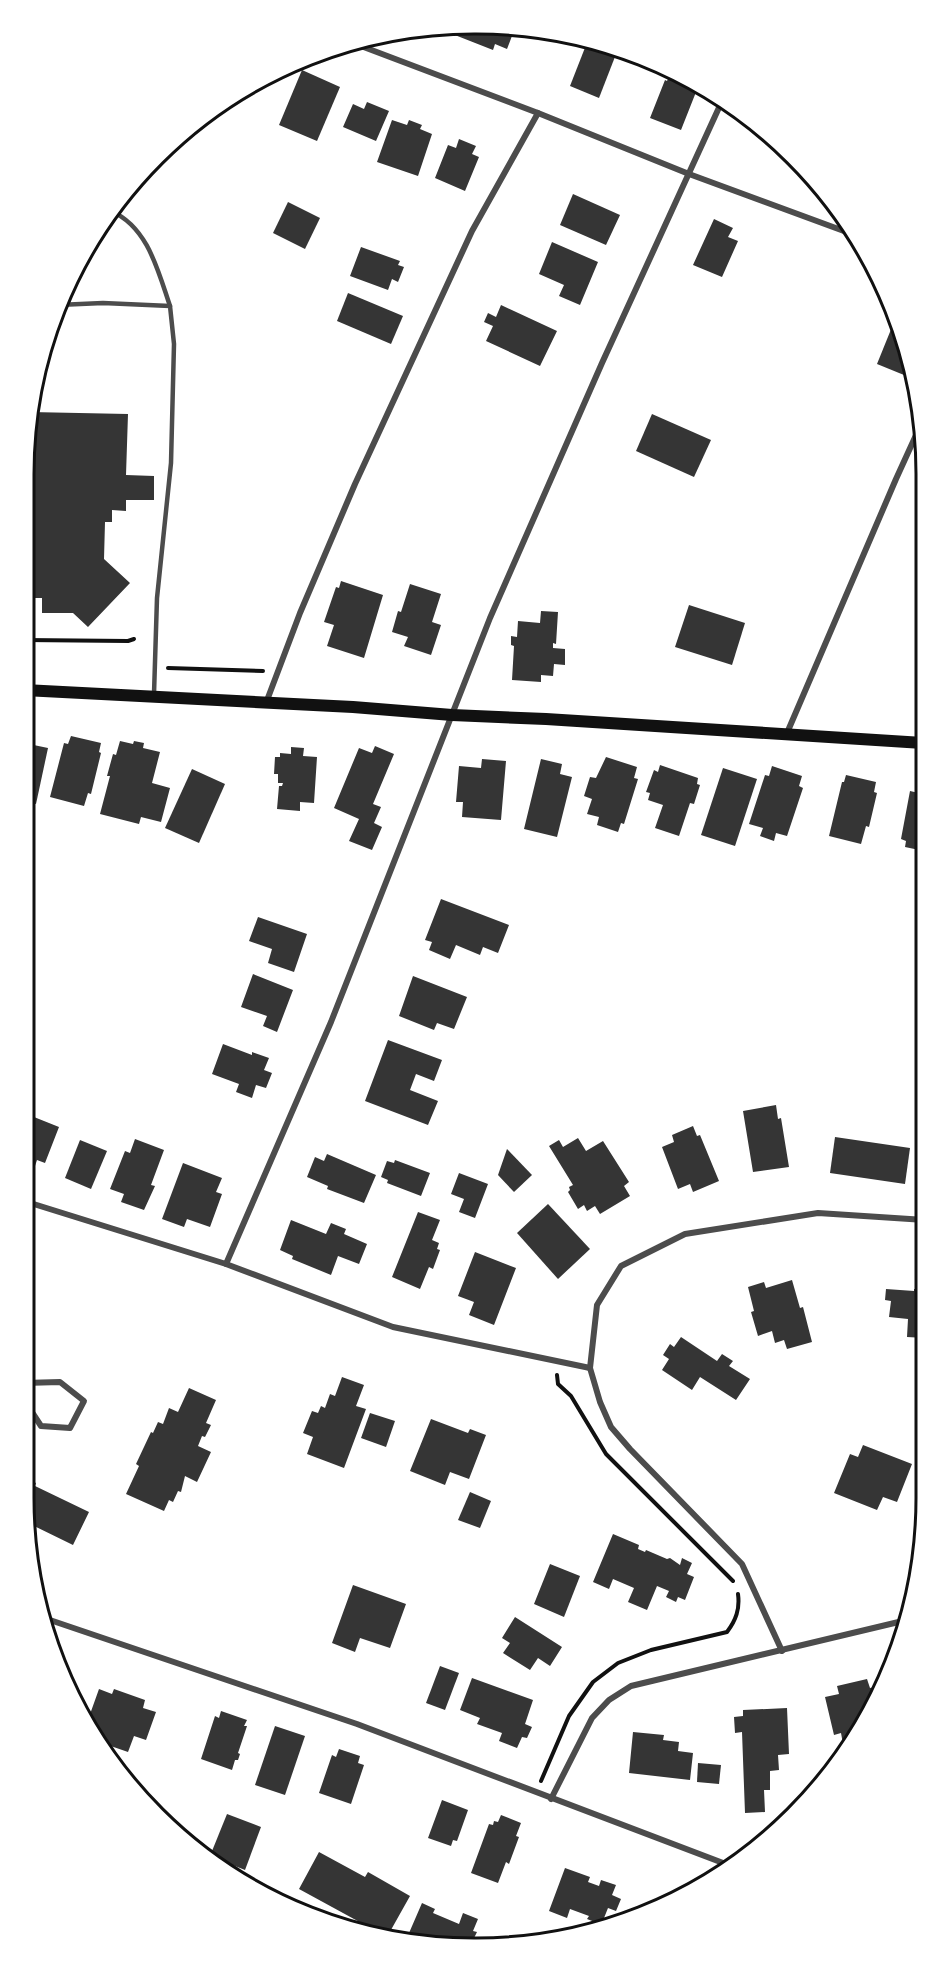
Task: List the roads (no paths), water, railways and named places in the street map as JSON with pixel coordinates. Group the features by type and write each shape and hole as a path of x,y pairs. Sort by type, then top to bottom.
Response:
{"main road":[{"path":"34,690 353,707 916,743"}],"street":[{"path":"367,49 538,113 689,174 841,230"},
{"path":"226,1264 331,1022 490,618 602,363 719,108"},
{"path":"266,703 300,614 355,484 472,231 538,113"},
{"path":"787,734 914,440"},
{"path":"34,1204 226,1264 393,1327 590,1368"},
{"path":"782,1651 742,1564 611,1427 590,1368 597,1305 621,1266 685,1234 818,1213 916,1219"},
{"path":"34,1383 60,1383 84,1401 70,1428 41,1426 34,1415"},
{"path":"53,1621 357,1724 721,1862"},
{"path":"551,1799 592,1718 609,1700 631,1686 897,1623"}],"lane":[{"path":"120,215 138,231 155,261 170,306 174,344 171,463 157,598 154,696"},
{"path":"69,305 103,303 170,306"}]}
